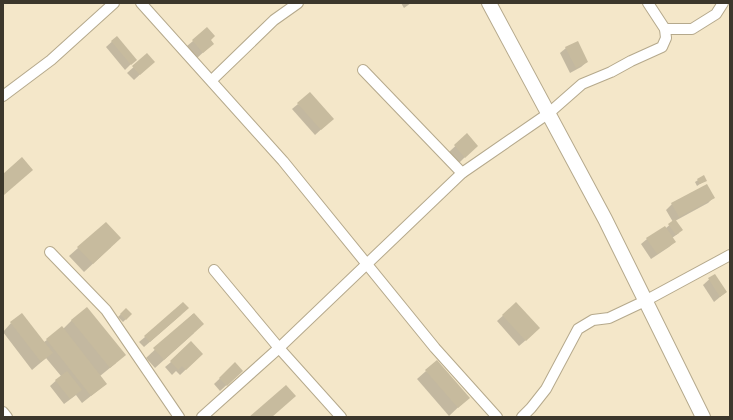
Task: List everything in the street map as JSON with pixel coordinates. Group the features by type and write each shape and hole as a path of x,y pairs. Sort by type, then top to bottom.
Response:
{"street":[{"path":"3,96 51,60 114,3"},
{"path":"141,3 212,80 283,161 435,348 497,417"},
{"path":"212,80 274,20 298,3"},
{"path":"489,3 605,219 644,301 703,417"},
{"path":"202,417 280,348 462,173 549,113 582,84 611,72 662,47 666,38 665,29 648,3"},
{"path":"665,29 692,29 716,14 723,3"},
{"path":"363,70 462,173"},
{"path":"50,252 106,310 179,417"},
{"path":"522,417 546,389 578,329 593,320 609,318 644,301 730,255"},
{"path":"214,270 341,417"},
{"path":"3,412 7,417"}],"building":[{"path":"207,27 215,36 211,40 214,44 203,53 192,40"},
{"path":"117,36 137,60 131,65 111,41"},
{"path":"578,41 588,62 576,68 565,47"},
{"path":"147,53 155,62 140,75 132,66"},
{"path":"310,92 334,119 321,130 297,103"},
{"path":"467,133 478,146 465,158 454,145"},
{"path":"22,157 33,170 4,195 3,174"},
{"path":"704,175 707,181 700,184 697,179"},
{"path":"707,184 715,198 679,217 671,203"},
{"path":"675,219 683,230 676,235 668,224"},
{"path":"106,222 121,238 93,264 77,247"},
{"path":"665,226 676,242 657,254 646,238"},
{"path":"715,274 727,292 720,297 708,278"},
{"path":"183,302 189,308 150,342 144,336"},
{"path":"516,302 540,328 526,341 502,315"},
{"path":"87,307 126,355 110,368 71,320"},
{"path":"126,308 132,314 126,320 120,314"},
{"path":"22,313 53,353 41,362 10,322"},
{"path":"194,313 204,324 164,360 153,348"},
{"path":"62,326 107,384 91,396 46,339"},
{"path":"191,341 203,354 186,370 182,366 178,370 170,361"},
{"path":"437,360 470,398 458,408 425,370"},
{"path":"235,362 243,371 227,386 219,378"},
{"path":"67,371 82,390 70,399 55,380"},
{"path":"286,385 296,396 272,417 249,417"}]}
